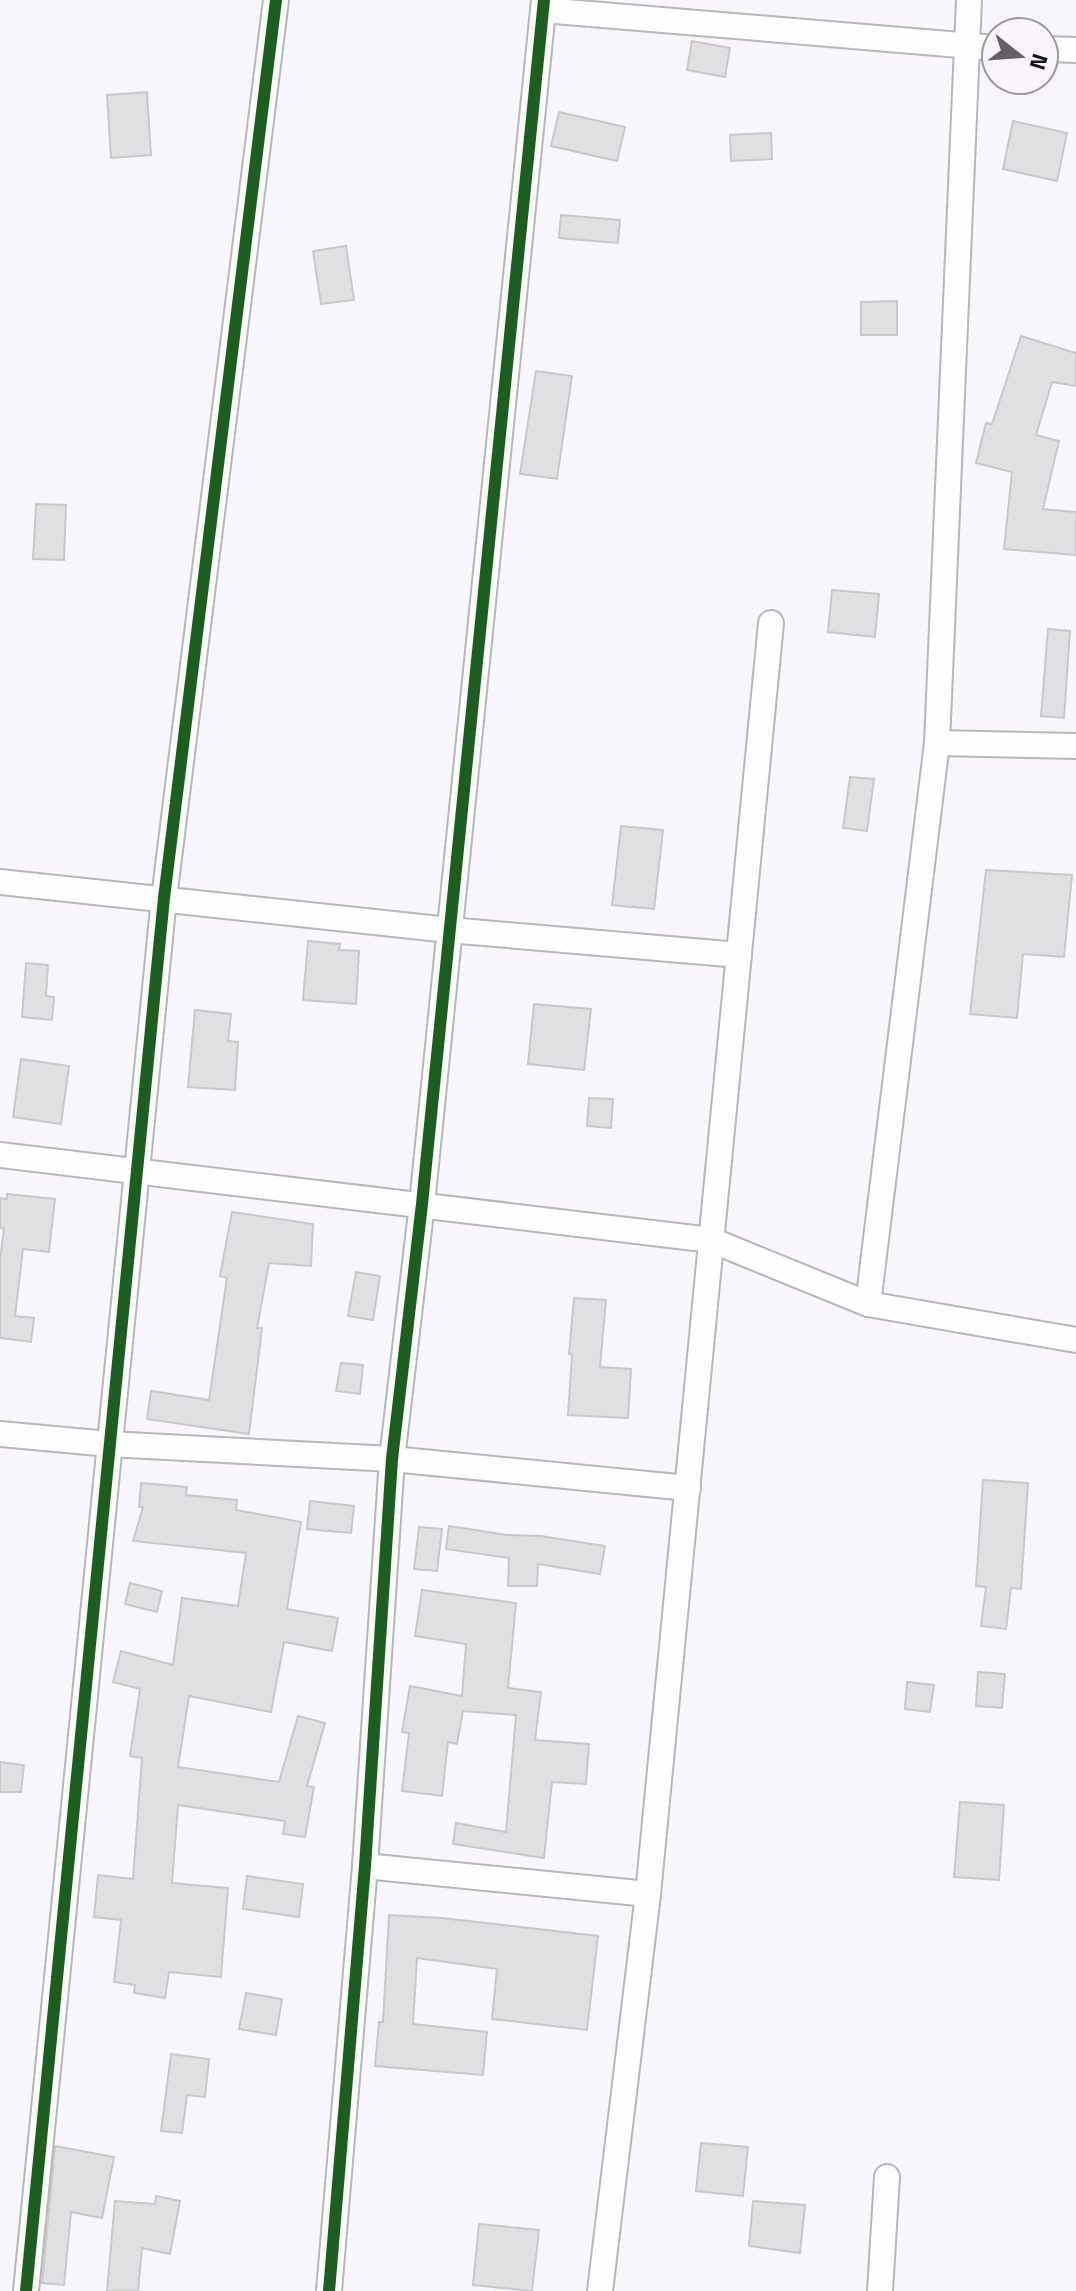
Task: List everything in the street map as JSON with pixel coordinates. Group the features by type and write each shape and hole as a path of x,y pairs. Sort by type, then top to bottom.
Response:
{"street":[{"path":"26,2291 164,898 276,0"},
{"path":"868,1304 937,743 969,0"},
{"path":"329,2291 365,1866 392,1459 422,1204 544,5 980,48"},
{"path":"600,2291 648,1894 771,623"},
{"path":"937,743 1076,746"},
{"path":"0,882 449,930 739,955"},
{"path":"0,1155 711,1240 868,1304 1076,1340"},
{"path":"0,1434 109,1444 392,1459 688,1488"},
{"path":"365,1866 648,1894"},
{"path":"880,2291 887,2177"}],"building":[{"path":"692,41 730,48 725,77 687,70"},
{"path":"147,92 151,155 111,158 107,95"},
{"path":"559,112 625,127 617,161 551,146"},
{"path":"1013,121 1067,133 1057,181 1003,169"},
{"path":"771,133 772,159 731,161 730,135"},
{"path":"561,215 620,220 618,243 559,238"},
{"path":"346,246 354,300 321,304 313,251"},
{"path":"897,301 897,335 861,335 861,302"},
{"path":"1021,336 1076,353 1076,386 1052,382 1036,435 1059,441 1043,509 1076,512 1076,555 1004,549 1012,472 976,463 986,423 992,424"},
{"path":"536,371 572,376 557,479 520,474"},
{"path":"36,504 66,505 64,560 33,559"},
{"path":"832,590 879,594 875,637 828,632"},
{"path":"1048,629 1070,631 1064,718 1041,716"},
{"path":"850,777 874,779 867,831 843,828"},
{"path":"621,826 663,830 654,909 612,905"},
{"path":"986,870 1072,875 1064,957 1023,954 1017,1018 970,1014"},
{"path":"308,941 340,944 339,950 359,951 356,1004 303,1000"},
{"path":"26,963 48,965 46,996 54,997 52,1020 22,1017"},
{"path":"534,1004 591,1009 584,1070 528,1064"},
{"path":"195,1010 231,1014 228,1041 238,1042 235,1090 188,1087"},
{"path":"21,1059 69,1066 61,1124 13,1117"},
{"path":"589,1098 613,1099 611,1128 587,1126"},
{"path":"7,1194 55,1199 49,1252 23,1249 15,1316 34,1318 31,1342 0,1338 0,1261 4,1228 0,1228 0,1198 7,1199"},
{"path":"232,1212 313,1224 311,1266 269,1263 257,1328 262,1328 249,1434 147,1419 151,1391 209,1400 227,1278 220,1276"},
{"path":"356,1272 380,1276 373,1320 348,1316"},
{"path":"574,1298 606,1300 600,1367 631,1369 628,1418 568,1415"},
{"path":"341,1363 363,1365 360,1394 336,1391"},
{"path":"983,1480 1028,1483 1021,1589 1011,1588 1006,1629 981,1626 986,1587 976,1586"},
{"path":"141,1483 187,1487 186,1495 237,1500 236,1510 301,1522 287,1609 338,1618 332,1651 284,1642 271,1712 189,1696 178,1767 279,1782 298,1716 325,1723 307,1786 314,1787 305,1837 283,1834 285,1821 178,1805 172,1883 228,1888 221,1977 169,1972 165,1998 134,1993 135,1985 114,1982 121,1920 94,1917 98,1875 133,1879 142,1758 130,1756 140,1689 113,1682 121,1651 173,1665 182,1598 238,1606 246,1553 133,1541 143,1507 139,1507"},
{"path":"310,1501 354,1506 351,1533 307,1529"},
{"path":"449,1526 605,1546 600,1574 538,1564 537,1586 508,1586 509,1558 446,1549"},
{"path":"419,1527 442,1529 437,1571 414,1569"},
{"path":"130,1583 162,1591 157,1612 125,1604"},
{"path":"422,1590 516,1603 508,1688 541,1692 535,1740 589,1744 586,1784 552,1782 544,1858 453,1844 456,1823 506,1832 516,1715 463,1711 457,1744 448,1742 442,1796 402,1791 409,1733 402,1732 410,1686 462,1696 466,1644 415,1636"},
{"path":"978,1672 1005,1674 1002,1708 976,1706"},
{"path":"907,1682 934,1685 930,1712 905,1709"},
{"path":"0,1762 24,1765 21,1792 0,1792"},
{"path":"960,1802 1004,1805 999,1880 954,1877"},
{"path":"247,1876 303,1884 299,1917 243,1909"},
{"path":"389,1915 598,1936 587,2030 492,2019 497,1969 417,1958 413,2024 487,2032 483,2075 375,2066 379,2022 383,2022"},
{"path":"246,1993 282,1999 276,2035 239,2029"},
{"path":"171,2054 209,2059 205,2097 187,2095 182,2133 161,2131"},
{"path":"701,2143 748,2147 743,2196 696,2191"},
{"path":"55,2146 114,2157 102,2218 71,2212 64,2285 42,2283"},
{"path":"156,2196 180,2201 170,2254 142,2248 138,2291 107,2291 115,2201 155,2204"},
{"path":"753,2201 805,2205 800,2253 749,2246"},
{"path":"479,2224 539,2230 532,2291 473,2285"}],"cycle path":[{"path":"26,2291 164,898 276,0"},
{"path":"329,2291 365,1866 392,1459 422,1204 544,0"}]}
